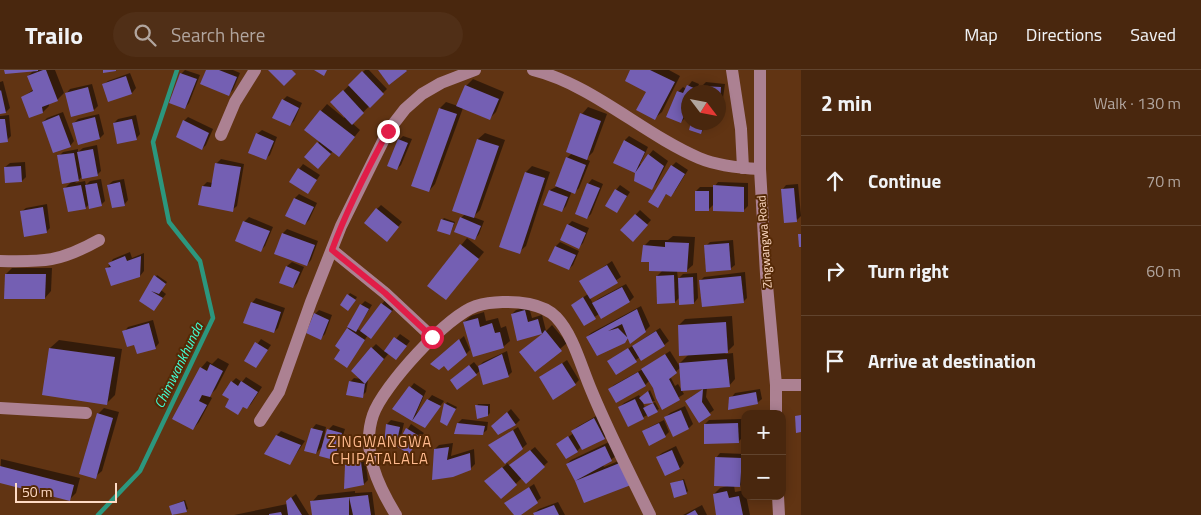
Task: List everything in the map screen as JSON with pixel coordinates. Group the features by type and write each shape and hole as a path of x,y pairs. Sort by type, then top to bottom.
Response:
{"street":[{"path":"222,135 235,102 255,70"},
{"path":"260,421 279,392 311,302 341,226 364,176 388,131 405,109 422,94 441,83 475,70"},
{"path":"533,70 547,74 591,95 699,158 719,165 760,169"},
{"path":"732,70 741,128 743,168"},
{"name":"Zingwangwa Road","path":"760,70 760,169 766,274 776,385 776,410"},
{"path":"0,261 29,262 53,260 77,253 99,240"},
{"path":"332,250 385,293 432,337"},
{"path":"396,515 375,477 370,452 370,431 373,414 386,392 432,337 459,316 475,307 487,304 519,302 540,307 556,317 567,333 592,392 650,515"},
{"path":"776,385 801,385"},
{"path":"0,408 86,413"},
{"path":"778,500 779,515"}],"building":[{"path":"4,70 38,70 38,71 5,74"},
{"path":"46,70 58,101 42,107 43,113 29,118 21,97 33,91 27,76"},
{"path":"103,70 116,70 116,71 103,73"},
{"path":"206,70 219,70 237,77 229,96 200,84"},
{"path":"268,70 292,70 296,74 284,86"},
{"path":"314,70 327,70 324,76"},
{"path":"378,70 406,70 407,71 389,85"},
{"path":"630,70 650,70 675,82 655,120 636,110 646,92 625,81"},
{"path":"362,71 384,94 370,108 348,85"},
{"path":"180,73 197,79 185,109 169,103"},
{"path":"126,76 132,94 108,102 102,84"},
{"path":"465,85 499,99 490,120 456,106"},
{"path":"88,87 94,111 71,117 65,93"},
{"path":"343,90 364,113 352,125 330,102"},
{"path":"0,91 6,113 0,114"},
{"path":"677,91 681,92 681,123 666,117"},
{"path":"282,99 299,108 290,126 272,118"},
{"path":"439,108 457,114 429,192 411,186"},
{"path":"320,110 355,137 339,157 304,130"},
{"path":"580,113 601,121 587,160 566,152"},
{"path":"59,115 71,147 53,153 42,122"},
{"path":"95,117 100,139 78,145 72,123"},
{"path":"0,119 5,119 8,142 0,143"},
{"path":"132,119 137,140 117,144 113,123"},
{"path":"183,120 209,133 202,150 176,137"},
{"path":"689,130 702,130 701,134"},
{"path":"256,133 274,141 266,160 248,153"},
{"path":"398,139 408,143 397,170 387,166"},
{"path":"477,139 499,146 474,218 452,211"},
{"path":"624,140 645,152 635,173 613,163"},
{"path":"317,142 331,154 318,169 304,157"},
{"path":"93,149 98,176 82,179 77,152"},
{"path":"74,153 79,181 62,184 57,155"},
{"path":"648,154 664,166 652,190 634,181 635,173"},
{"path":"566,157 586,165 575,194 555,186"},
{"path":"215,163 241,167 233,212 198,205 202,186 211,187"},
{"path":"671,165 685,174 671,197 666,194 658,208 648,202"},
{"path":"21,166 22,182 5,183 4,167"},
{"path":"298,168 317,180 308,194 289,182"},
{"path":"525,172 545,178 520,254 499,247"},
{"path":"120,182 125,206 112,208 107,185"},
{"path":"97,183 102,206 89,209 85,185"},
{"path":"587,183 600,188 587,219 575,214"},
{"path":"81,185 86,209 68,212 63,188"},
{"path":"713,185 744,187 744,212 713,211"},
{"path":"794,188 797,222 784,223 781,189"},
{"path":"615,189 627,196 617,213 605,206"},
{"path":"549,190 568,197 562,212 543,205"},
{"path":"695,191 709,191 709,211 695,211"},
{"path":"294,198 314,207 305,225 285,216"},
{"path":"43,207 47,233 24,237 20,211"},
{"path":"376,208 399,227 387,242 364,223"},
{"path":"635,214 648,225 633,242 620,230"},
{"path":"460,217 481,226 475,240 454,232"},
{"path":"441,219 454,223 450,235 437,231"},
{"path":"243,221 270,231 261,252 235,241"},
{"path":"567,224 586,233 579,249 560,240"},
{"path":"282,233 315,245 307,266 274,254"},
{"path":"798,234 801,234 801,247 799,247"},
{"path":"665,242 689,243 687,272 649,271 649,262 641,262 643,245 665,247"},
{"path":"729,243 731,270 706,272 704,245"},
{"path":"460,244 479,259 446,300 427,286"},
{"path":"555,246 576,255 569,270 548,261"},
{"path":"125,256 127,261 141,256 140,277 111,286 105,268 111,267 108,263"},
{"path":"607,265 618,283 590,299 579,281"},
{"path":"286,266 300,272 293,288 279,283"},
{"path":"5,274 46,274 45,299 4,299"},
{"path":"154,275 166,284 159,294 151,291 163,298 154,311 139,301"},
{"path":"674,275 675,303 657,304 656,276"},
{"path":"741,276 744,303 702,307 699,280"},
{"path":"693,277 694,304 679,305 678,278"},
{"path":"622,287 630,302 601,319 592,303"},
{"path":"347,294 356,300 348,311 340,305"},
{"path":"583,297 596,319 584,326 571,305"},
{"path":"251,302 281,312 274,333 243,323"},
{"path":"381,303 392,311 371,339 360,331"},
{"path":"360,304 369,309 356,332 347,327"},
{"path":"637,309 646,332 630,344 628,338 625,343 597,356 586,337","holes":["622,324 627,337 618,328 608,331"]},
{"path":"525,310 528,322 538,319 542,334 517,341 511,314"},
{"path":"314,313 329,320 321,340 306,333"},
{"path":"478,318 480,327 492,323 495,333 500,332 504,348 473,357 463,322"},
{"path":"726,322 728,353 679,356 678,325"},
{"path":"149,323 156,349 137,354 134,345 127,347 122,331"},
{"path":"347,328 365,340 347,368 334,359 340,350 335,346"},
{"path":"545,330 562,351 535,372 519,352"},
{"path":"656,331 665,346 641,361 632,346"},
{"path":"394,337 407,346 396,360 384,351"},
{"path":"459,339 467,355 448,371 444,366 439,370 430,364"},
{"path":"255,342 268,350 256,368 244,361"},
{"path":"371,347 384,359 365,384 351,371"},
{"path":"49,348 115,357 107,405 42,395"},
{"path":"628,348 637,362 616,375 607,361"},
{"path":"502,354 509,377 483,385 478,366"},
{"path":"665,354 677,373 669,379 680,400 662,410 653,388 641,369"},
{"path":"727,359 730,387 681,391 679,363"},
{"path":"562,363 576,385 553,400 539,377"},
{"path":"210,364 223,371 210,397 202,395 199,401 207,405 193,430 172,419 200,367 207,371"},
{"path":"469,365 477,375 457,390 450,380"},
{"path":"638,372 646,386 616,403 608,389"},
{"path":"231,381 238,386 241,381 258,392 247,409 243,407 238,415 225,407 229,399 222,395"},
{"path":"349,381 365,384 363,398 346,395"},
{"path":"409,386 423,396 412,421 392,409"},
{"path":"703,389 702,402 711,415 699,423 685,401"},
{"path":"648,391 653,403 644,404 639,398"},
{"path":"756,392 758,404 728,410 729,397"},
{"path":"427,399 441,406 425,428 412,421"},
{"path":"635,399 644,419 628,427 618,407"},
{"path":"444,403 456,409 447,426 440,422"},
{"path":"653,403 658,412 648,417 643,408"},
{"path":"475,405 488,406 488,416 477,419"},
{"path":"681,410 689,429 673,437 664,417"},
{"path":"507,412 516,425 498,435 491,426"},
{"path":"97,413 113,418 96,479 79,474"},
{"path":"801,415 801,432 796,433 795,416"},
{"path":"594,418 605,439 582,450 571,431"},
{"path":"457,423 485,426 483,435 454,434"},
{"path":"659,423 666,437 649,446 642,431"},
{"path":"738,423 739,443 704,444 704,424"},
{"path":"386,424 400,427 396,446 384,444"},
{"path":"311,428 323,431 316,454 304,451"},
{"path":"406,428 421,437 409,454 396,446"},
{"path":"327,429 342,433 334,460 319,456"},
{"path":"513,430 523,449 505,464 488,445"},
{"path":"276,435 301,445 290,465 264,454"},
{"path":"568,436 578,452 566,459 556,444"},
{"path":"605,446 612,461 575,481 566,464"},
{"path":"449,447 447,460 470,453 471,470 453,477 432,480 434,449"},
{"path":"530,450 545,467 526,484 509,465"},
{"path":"672,450 680,469 665,476 656,457"},
{"path":"715,457 741,458 740,487 714,486"},
{"path":"361,462 364,485 344,489 345,465"},
{"path":"622,462 631,485 584,503 575,481"},
{"path":"0,466 74,485 70,501 0,483"},
{"path":"502,467 517,485 501,499 484,481"},
{"path":"683,480 687,494 674,498 670,483"},
{"path":"529,487 538,503 521,515 514,515 504,503"},
{"path":"727,491 729,498 739,496 743,515 716,515 713,494"},
{"path":"368,495 371,515 353,515 349,497"},
{"path":"291,497 302,515 288,515 286,501"},
{"path":"349,497 349,515 312,515 310,501"},
{"path":"184,501 187,512 172,515 169,506"},
{"path":"554,505 559,515 534,515 533,513"},
{"path":"695,510 698,515 686,515"},
{"path":"281,512 282,515 269,515 269,514"}],"waterway":[{"name":"Chimwankhunda","path":"98,515 140,471 213,318 200,261 169,222 153,142 177,70"}],"district":[{"name":"ZINGWANGWA CHIPATALALA","path":"380,450"}],"route":[{"path":"388,131 364,176 332,250 385,293 432,337"}]}
